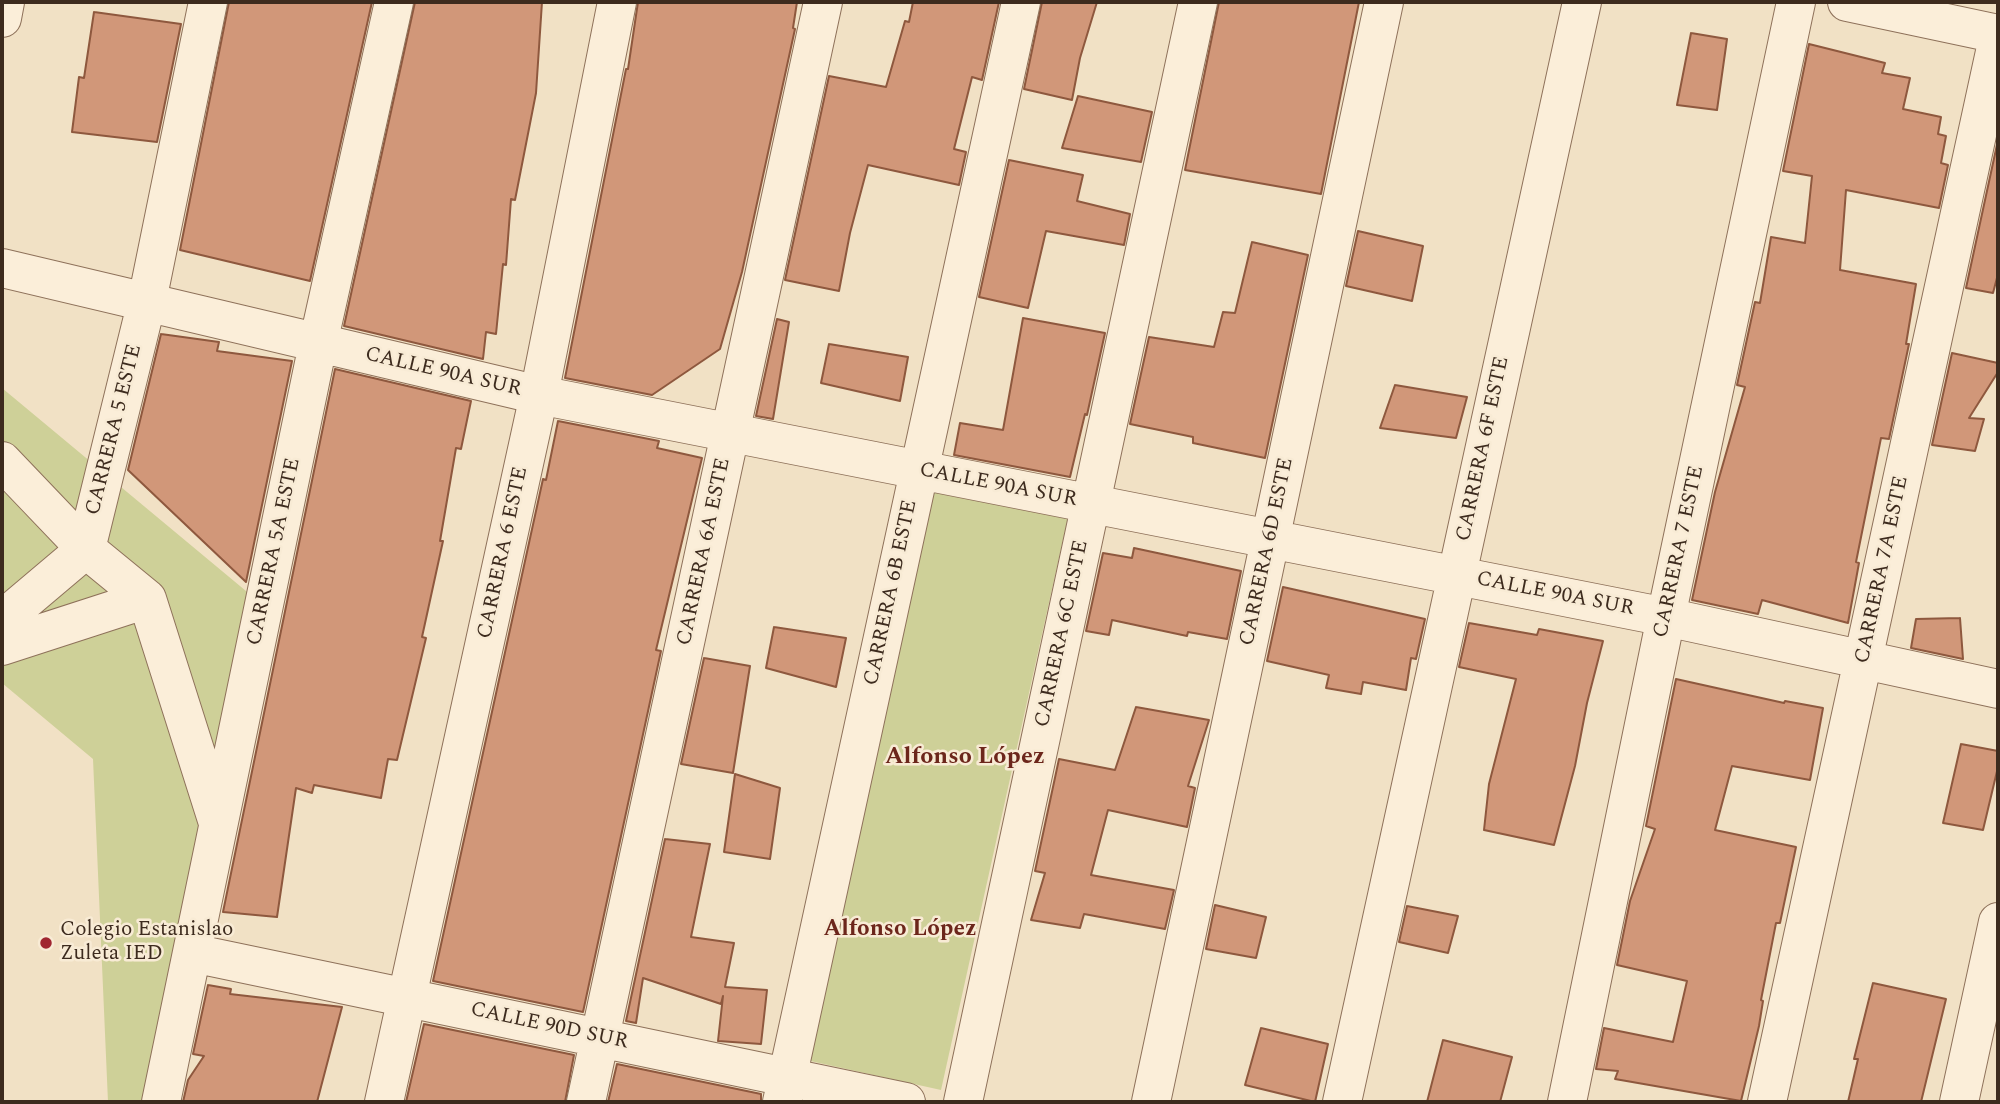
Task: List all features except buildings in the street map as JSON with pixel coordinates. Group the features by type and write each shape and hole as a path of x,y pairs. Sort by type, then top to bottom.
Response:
{"street":[{"path":"2,18 5,2"},
{"name":"CARRERA 5 ESTE","path":"86,550 147,301 208,2"},
{"name":"CARRERA 5A ESTE","path":"161,1102 318,344 394,2"},
{"name":"CARRERA 6 ESTE","path":"384,1102 539,395 617,2"},
{"name":"CARRERA 6A ESTE","path":"586,1102 823,2"},
{"name":"CARRERA 6B ESTE","path":"784,1090 1021,2"},
{"name":"CARRERA 6C ESTE","path":"963,1102 1198,2"},
{"name":"CARRERA 6D ESTE","path":"1152,1102 1384,2"},
{"name":"CARRERA 6F ESTE","path":"1342,1102 1582,2"},
{"name":"CARRERA 7 ESTE","path":"1567,1102 1796,2"},
{"path":"1847,2 1998,36"},
{"name":"CARRERA 7A ESTE","path":"1767,1102 1998,36"},
{"name":"CALLE 90A SUR","path":"2,268 539,395 1666,617 1998,690"},
{"path":"2,461 86,550 147,599 218,825"},
{"path":"2,621 86,550"},
{"path":"2,646 147,599"},
{"path":"1959,1102 1998,922"},
{"name":"CALLE 90D SUR","path":"192,953 600,1038 784,1090 906,1102"}],"green space":[{"path":"2,388 252,596 143,1102 108,1102 93,759 2,683"},
{"path":"933,487 1068,517 941,1090 806,1060"}],"place":[{"name":"Colegio Estanislao Zuleta IED","path":"46,943"}],"district":[{"name":"Alfonso López","path":"965,758"},
{"name":"Alfonso López","path":"900,930"}]}
